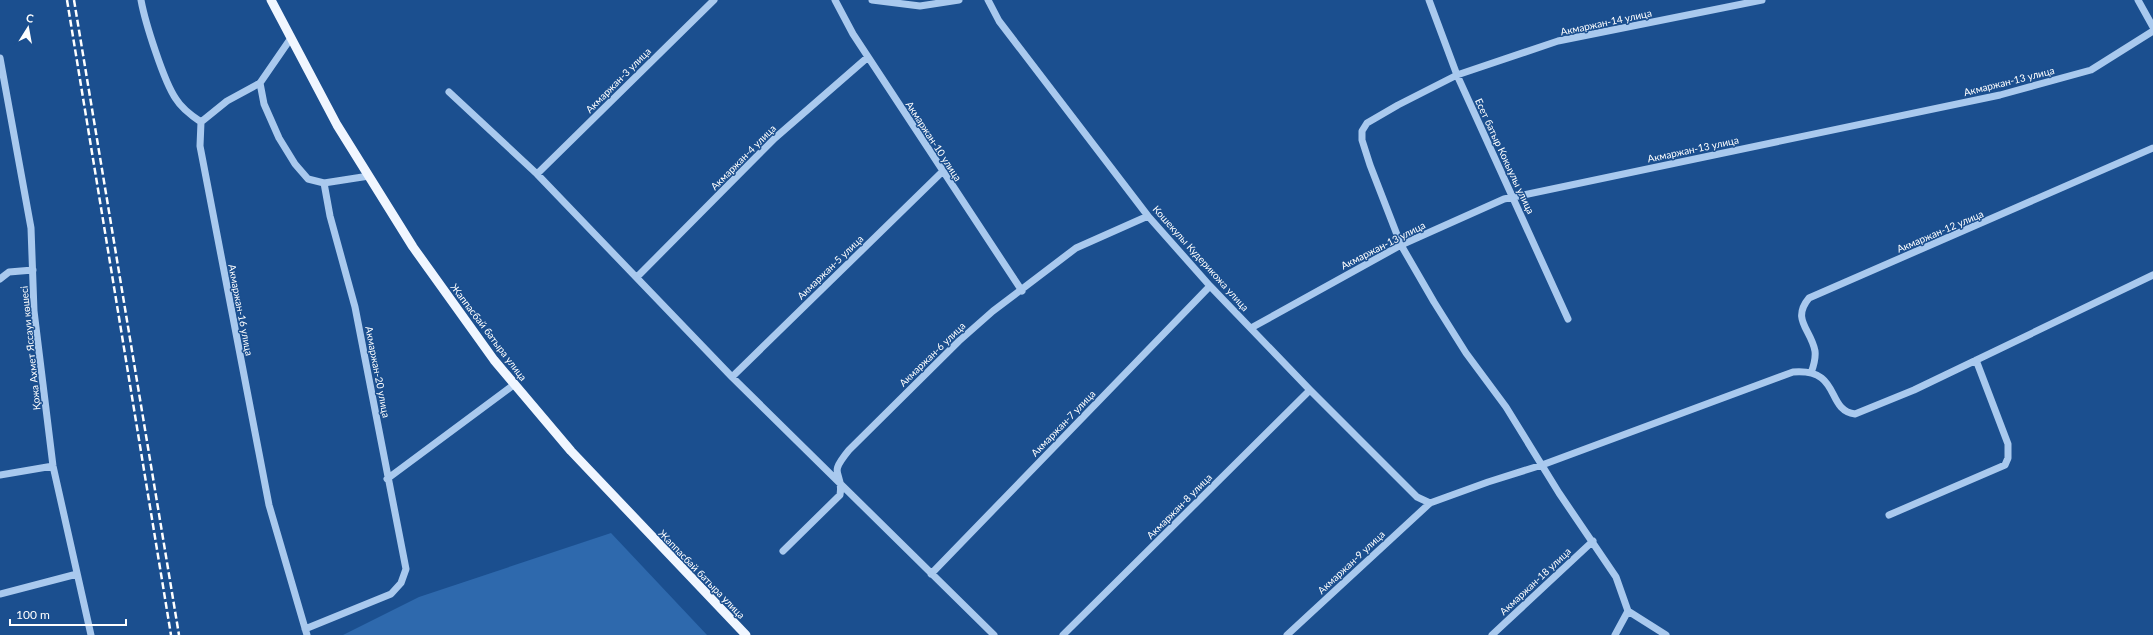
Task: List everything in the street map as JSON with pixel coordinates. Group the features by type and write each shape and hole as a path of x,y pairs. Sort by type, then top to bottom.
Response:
{"main road":[{"name":"Жаппасбай батыра улица","path":"271,0 337,125 413,247 494,360 571,451 746,635"}],"street":[{"path":"141,0 166,79 175,99 187,113 201,122 227,101 260,83 291,38"},
{"name":"Акмаржан-3 улица","path":"537,174 714,0"},
{"name":"Акмаржан-10 улица","path":"835,0 868,57 942,172 1022,291"},
{"path":"872,0 920,6 958,0"},
{"name":"Кошекулы Кудерикожа улица","path":"988,0 999,22 1148,216 1210,286 1310,390 1417,497 1430,503"},
{"name":"Есет батыр Кокыулы улица","path":"1429,0 1457,75 1514,197 1568,319"},
{"name":"Акмаржан-14 улица","path":"1593,541 1542,466 1506,407 1466,353 1401,245 1370,165 1362,140 1362,131 1367,123 1398,105 1457,75 1558,42 1762,0"},
{"path":"2138,0 2153,27"},
{"name":"Акмаржан-13 улица","path":"1251,328 1401,245 1504,199 2000,95 2091,70 2153,31"},
{"name":"Акмаржан-4 улица","path":"637,277 776,138 868,57"},
{"name":"Қожа Ахмет Яссауи көшесі","path":"0,58 31,228 34,310 53,466 59,503 91,635"},
{"path":"260,83 264,104 279,138 295,164 308,179 324,183 369,176"},
{"path":"449,92 537,174 732,377 994,635"},
{"name":"Акмаржан-16 улица","path":"201,122 200,146 269,505 306,632"},
{"name":"Акмаржан-12 улица","path":"1811,373 1815,360 1815,352 1812,342 1801,322 1801,308 1809,298 2153,148"},
{"name":"Акмаржан-5 улица","path":"732,377 942,172"},
{"name":"Акмаржан-20 улица","path":"306,632 391,594 401,583 406,569 387,479 378,420 355,307 330,216 324,183"},
{"name":"Акмаржан-6 улица","path":"842,486 836,473 838,464 850,450 959,341 992,311 1022,291 1076,248 1148,216"},
{"path":"0,279 9,272 33,270"},
{"path":"1430,503 1488,482 1542,466 1793,372 1811,373 1826,380 1841,408 1848,413 1855,414 1914,390 2153,275"},
{"name":"Акмаржан-7 улица","path":"931,574 1210,286"},
{"path":"1888,515 2005,465 2008,458 2008,444 1976,360"},
{"path":"387,479 515,384"},
{"name":"Акмаржан-8 улица","path":"1063,635 1310,390"},
{"path":"0,475 53,466"},
{"path":"783,551 840,495 842,486"},
{"name":"Акмаржан-9 улица","path":"1287,635 1430,503"},
{"path":"1593,541 1616,577 1628,611 1666,635"},
{"name":"Акмаржан-18 улица","path":"1492,635 1593,541"},
{"path":"0,594 77,574"},
{"path":"1615,635 1628,611"}],"shaded area":[{"path":"611,533 707,635 343,635 419,597"}],"railway":[{"path":"67,0 171,635"},
{"path":"74,0 179,635"}]}
